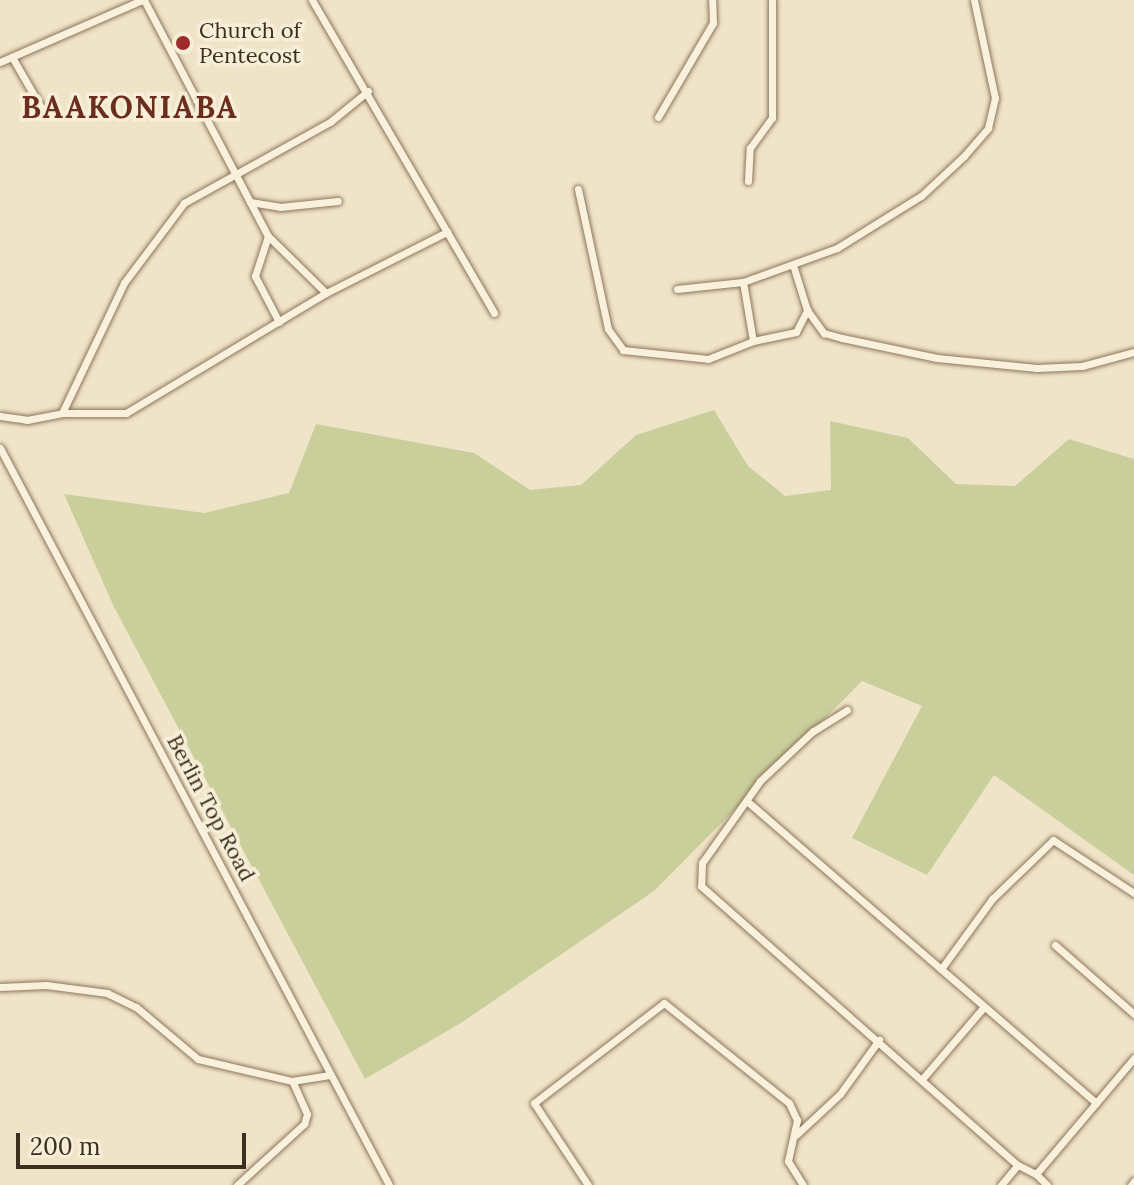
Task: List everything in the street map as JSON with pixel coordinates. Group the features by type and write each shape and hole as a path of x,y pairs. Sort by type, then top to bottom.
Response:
{"street":[{"path":"0,62 143,0 232,174 268,236 326,293"},
{"path":"312,0 368,91 494,313"},
{"path":"658,117 713,23 712,0"},
{"path":"748,181 750,148 772,118 772,0"},
{"path":"677,289 743,282 793,265 837,248 921,196 988,128 994,80 974,0"},
{"path":"12,57 43,111"},
{"path":"62,413 150,242 184,203 330,122 368,91"},
{"path":"578,189 608,329 623,350 708,359 753,341 796,332 807,310"},
{"path":"250,202 280,207 338,201"},
{"path":"0,416 27,420 62,413 126,413 326,293 447,232"},
{"path":"268,236 255,276 279,322"},
{"path":"793,265 807,310 824,333 937,358 1082,366 1134,352"},
{"path":"743,282 753,341"},
{"name":"Berlin Top Road","path":"0,448 389,1185"},
{"path":"847,710 813,731 748,802 702,863 704,894 879,1040 1018,1165 1036,1174 1047,1185"},
{"path":"748,802 1096,1103"},
{"path":"941,969 992,899 1055,839 1134,893"},
{"path":"1055,945 1134,1014"},
{"path":"0,987 46,985 107,993 136,1007 187,1054 292,1081 330,1075"},
{"path":"588,1185 534,1103 657,1004 669,1005 789,1103 796,1114 788,1161 803,1185"},
{"path":"923,1078 983,1008"},
{"path":"794,1137 840,1094 879,1040"},
{"path":"1036,1174 1134,1058"},
{"path":"237,1185 304,1124 307,1114 292,1081"},
{"path":"1001,1185 1018,1165"}],"green space":[{"path":"714,410 748,466 785,496 831,490 830,421 908,438 956,484 1015,486 1069,439 1134,459 1134,875 994,775 927,875 852,838 922,706 862,681 654,891 461,1023 365,1079 114,607 64,494 204,513 289,493 316,424 474,453 530,490 581,485 636,435"}],"place":[{"name":"Church of Pentecost","path":"183,43"}],"district":[{"name":"BAAKONIABA","path":"130,107"}]}
